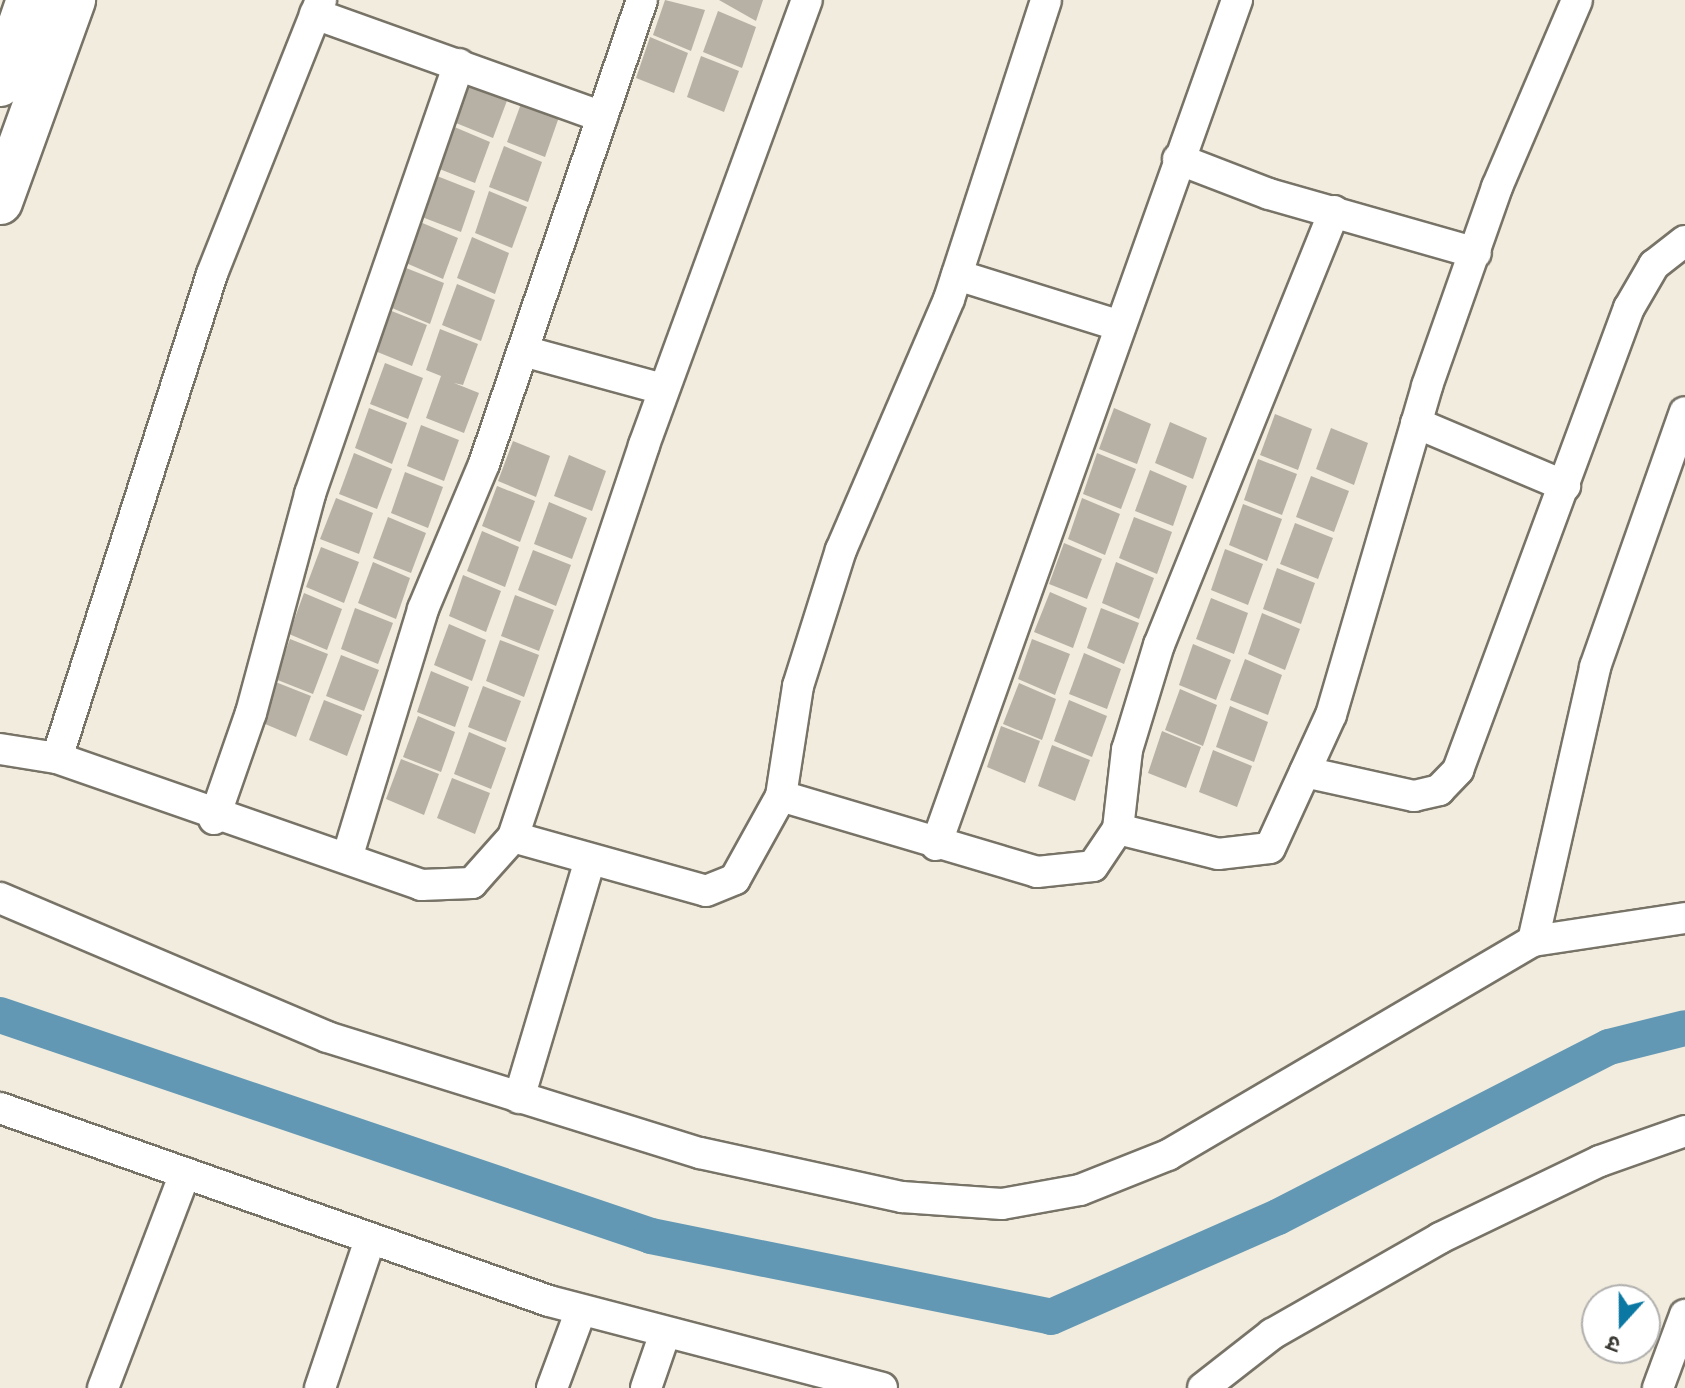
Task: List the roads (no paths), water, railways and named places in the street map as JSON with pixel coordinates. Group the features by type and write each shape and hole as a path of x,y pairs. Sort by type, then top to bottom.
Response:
{"street":[{"path":"0,84 29,0"},
{"path":"0,202 73,0"},
{"path":"347,858 423,609 523,351 642,0"},
{"path":"0,749 57,758 214,819 347,858 421,885 472,883 513,837 663,389 807,0"},
{"path":"513,837 706,891 735,879 781,796 798,686 841,550 957,275 1046,0"},
{"path":"936,845 1118,325 1237,0"},
{"path":"1118,829 1218,854 1270,848 1331,715 1416,423 1476,253 1577,0"},
{"path":"57,758 212,274 318,7 602,117"},
{"path":"214,819 251,713 310,494 459,64"},
{"path":"1178,159 1334,211 1476,253"},
{"path":"781,796 936,845 1060,874 1093,866 1118,829 1127,750 1159,645 1334,211"},
{"path":"1305,772 1414,796 1439,790 1458,770 1629,308 1654,265 1685,241"},
{"path":"957,275 1118,325"},
{"path":"523,351 663,389"},
{"path":"1533,941 1595,667 1685,412"},
{"path":"1416,423 1565,486"},
{"path":"519,1098 590,860"},
{"path":"0,898 312,1032 519,1098 700,1153 902,1197 1002,1204 1080,1190 1168,1155 1533,941 1685,918"},
{"path":"0,1108 581,1310 882,1388"},
{"path":"1203,1388 1272,1334 1440,1238 1600,1161 1685,1131"},
{"path":"103,1388 185,1173"},
{"path":"320,1388 370,1239"},
{"path":"552,1388 581,1310"},
{"path":"1658,1388 1685,1315"},
{"path":"646,1388 665,1333"}],"waterway":[{"path":"0,1015 651,1236 1051,1317 1278,1217 1609,1047 1685,1028"}]}
